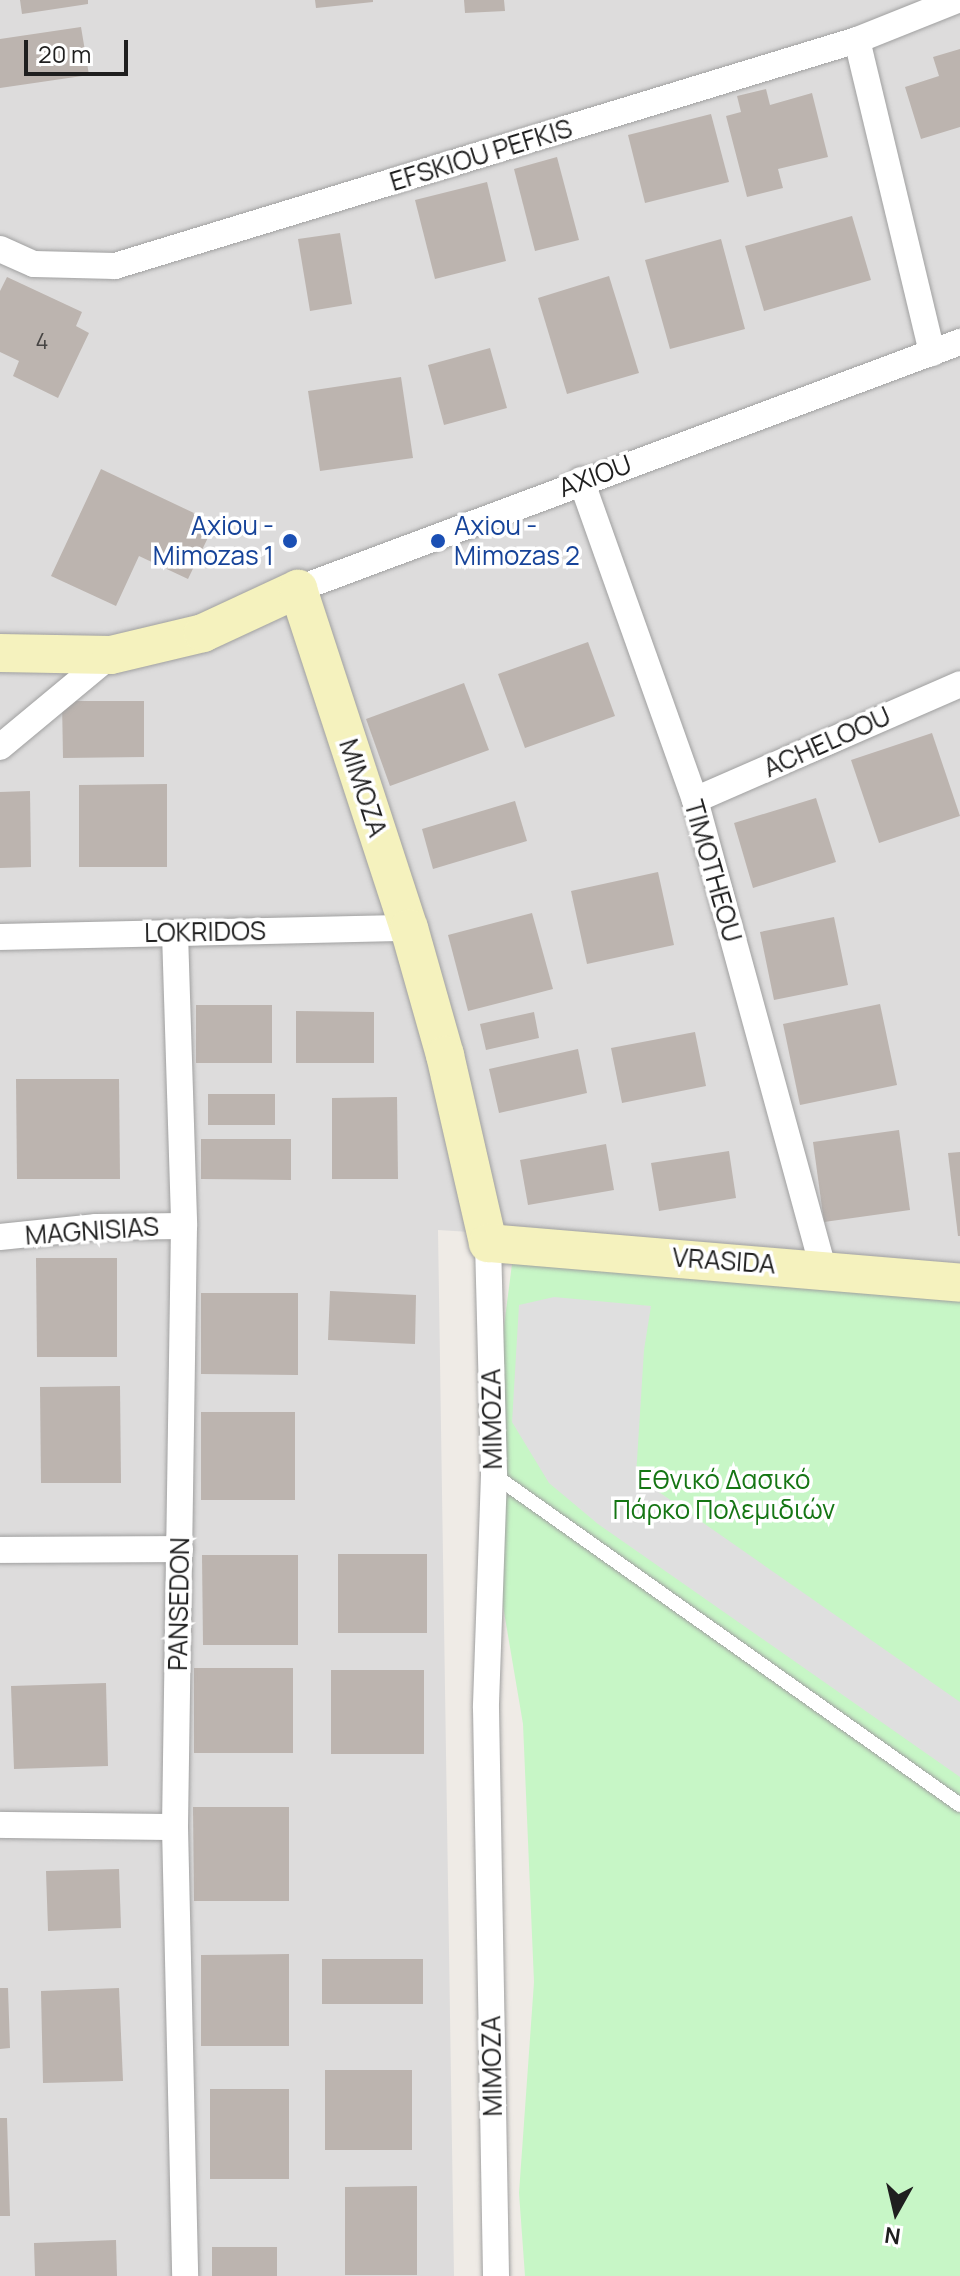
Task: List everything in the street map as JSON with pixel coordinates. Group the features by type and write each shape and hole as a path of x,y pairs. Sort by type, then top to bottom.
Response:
{"street":[{"name":"EFSKIOU PEFKIS","path":"0,249 34,264 115,266 857,40 957,0"},
{"path":"857,40 932,353"},
{"name":"AXIOU","path":"0,653 111,655 203,633 298,589 581,480 960,342"},
{"name":"TIMOTHEOU","path":"581,480 695,800 823,1269"},
{"name":"MIMOZA","path":"298,589 409,928 445,1055 488,1243 494,1475 486,1708 496,2276"},
{"path":"0,747 111,655"},
{"name":"ACHELOOU","path":"695,800 960,684"},
{"name":"LOKRIDOS","path":"0,937 409,928"},
{"name":"PANSEDON","path":"175,933 184,1226 175,1827 185,2276"},
{"name":"MAGNISIAS","path":"0,1237 96,1227 184,1226"},
{"name":"VRASIDA","path":"488,1243 960,1283"},
{"path":"0,1550 180,1549"},
{"path":"0,1825 175,1827"}],"lane":[{"path":"494,1475 960,1805"}],"shaded area":[{"path":"0,0 960,0 960,1263 438,1230 454,2276 0,2276"},
{"path":"554,1297 651,1306 644,1350 636,1476 960,1702 960,1777 598,1524 549,1483 512,1422 519,1305"}],"green space":[{"name":"Εθνικό Δασικό Πάρκο Πολεμιδιών","path":"512,1264 960,1288 960,2276 525,2276 519,2193 534,1982 523,1724 483,1488"}],"building":[{"path":"20,0 88,0 88,4 22,14"},
{"path":"315,0 373,0 373,2 316,8"},
{"path":"464,0 504,0 505,11 465,13"},
{"path":"81,27 89,75 0,88 0,39"},
{"path":"960,49 960,127 921,139 905,87 939,76 933,57"},
{"path":"766,89 770,105 812,93 828,157 778,169 783,188 747,197 726,116 741,112 737,96"},
{"path":"711,114 729,182 645,203 628,135"},
{"path":"557,157 579,240 535,251 514,169"},
{"path":"487,182 506,261 435,279 415,200"},
{"path":"852,216 871,280 764,311 745,246"},
{"path":"340,233 352,304 310,311 298,239"},
{"path":"721,239 745,329 670,349 645,260"},
{"path":"609,276 639,373 567,394 538,298"},
{"path":"7,277 82,312 76,326 89,333 58,398 13,376 19,361 0,352 0,291"},
{"path":"490,348 507,408 444,425 428,365"},
{"path":"401,377 413,458 320,471 308,391"},
{"path":"101,469 215,523 188,579 139,556 116,606 51,576"},
{"path":"588,642 615,716 525,748 498,674"},
{"path":"464,683 489,750 390,786 366,719"},
{"path":"62,701 144,701 144,757 63,758"},
{"path":"932,733 960,816 879,843 851,760"},
{"path":"167,784 167,867 79,867 79,785"},
{"path":"30,791 31,867 0,868 0,792"},
{"path":"816,798 836,862 753,888 734,823"},
{"path":"515,801 527,841 433,869 422,829"},
{"path":"658,872 674,945 587,964 571,891"},
{"path":"532,913 553,989 468,1011 448,935"},
{"path":"834,917 848,985 774,1000 760,932"},
{"path":"880,1004 897,1085 800,1105 783,1024"},
{"path":"196,1005 272,1005 272,1063 196,1063"},
{"path":"296,1011 374,1012 374,1063 296,1063"},
{"path":"534,1012 539,1038 486,1050 480,1024"},
{"path":"695,1032 706,1086 622,1103 611,1048"},
{"path":"578,1049 587,1093 499,1113 489,1069"},
{"path":"16,1079 119,1079 120,1179 17,1179"},
{"path":"208,1094 275,1094 275,1125 208,1125"},
{"path":"397,1097 398,1179 332,1179 332,1098"},
{"path":"899,1130 910,1210 824,1222 813,1142"},
{"path":"201,1139 291,1139 291,1180 201,1179"},
{"path":"606,1144 614,1190 528,1205 520,1160"},
{"path":"729,1151 736,1198 659,1211 651,1163"},
{"path":"960,1152 960,1236 958,1236 948,1153"},
{"path":"36,1258 117,1258 117,1357 37,1357"},
{"path":"330,1291 416,1295 415,1344 328,1340"},
{"path":"201,1293 298,1293 298,1375 201,1374"},
{"path":"120,1386 121,1483 41,1483 40,1387"},
{"path":"201,1412 295,1412 295,1500 201,1500"},
{"path":"338,1554 427,1554 427,1633 338,1633"},
{"path":"202,1555 298,1555 298,1645 203,1645"},
{"path":"194,1668 293,1668 293,1753 194,1753"},
{"path":"331,1670 424,1670 424,1754 331,1754"},
{"path":"106,1683 108,1766 14,1769 11,1686"},
{"path":"193,1807 289,1807 289,1901 194,1901"},
{"path":"119,1869 121,1928 48,1931 46,1871"},
{"path":"289,1954 289,2046 201,2046 201,1955"},
{"path":"322,1959 423,1959 423,2004 322,2004"},
{"path":"0,1988 8,1988 10,2048 0,2049"},
{"path":"119,1988 123,2081 43,2083 41,1991"},
{"path":"325,2070 412,2070 412,2150 325,2150"},
{"path":"210,2089 289,2089 289,2179 210,2179"},
{"path":"0,2118 7,2118 10,2216 0,2216"},
{"path":"417,2186 417,2275 345,2275 345,2187"},
{"path":"116,2240 117,2276 35,2276 34,2243"},
{"path":"212,2247 277,2247 277,2276 212,2276"}],"place":[{"name":"Axiou - Mimozas 1","path":"290,541"},
{"name":"Axiou - Mimozas 2","path":"438,541"}]}
